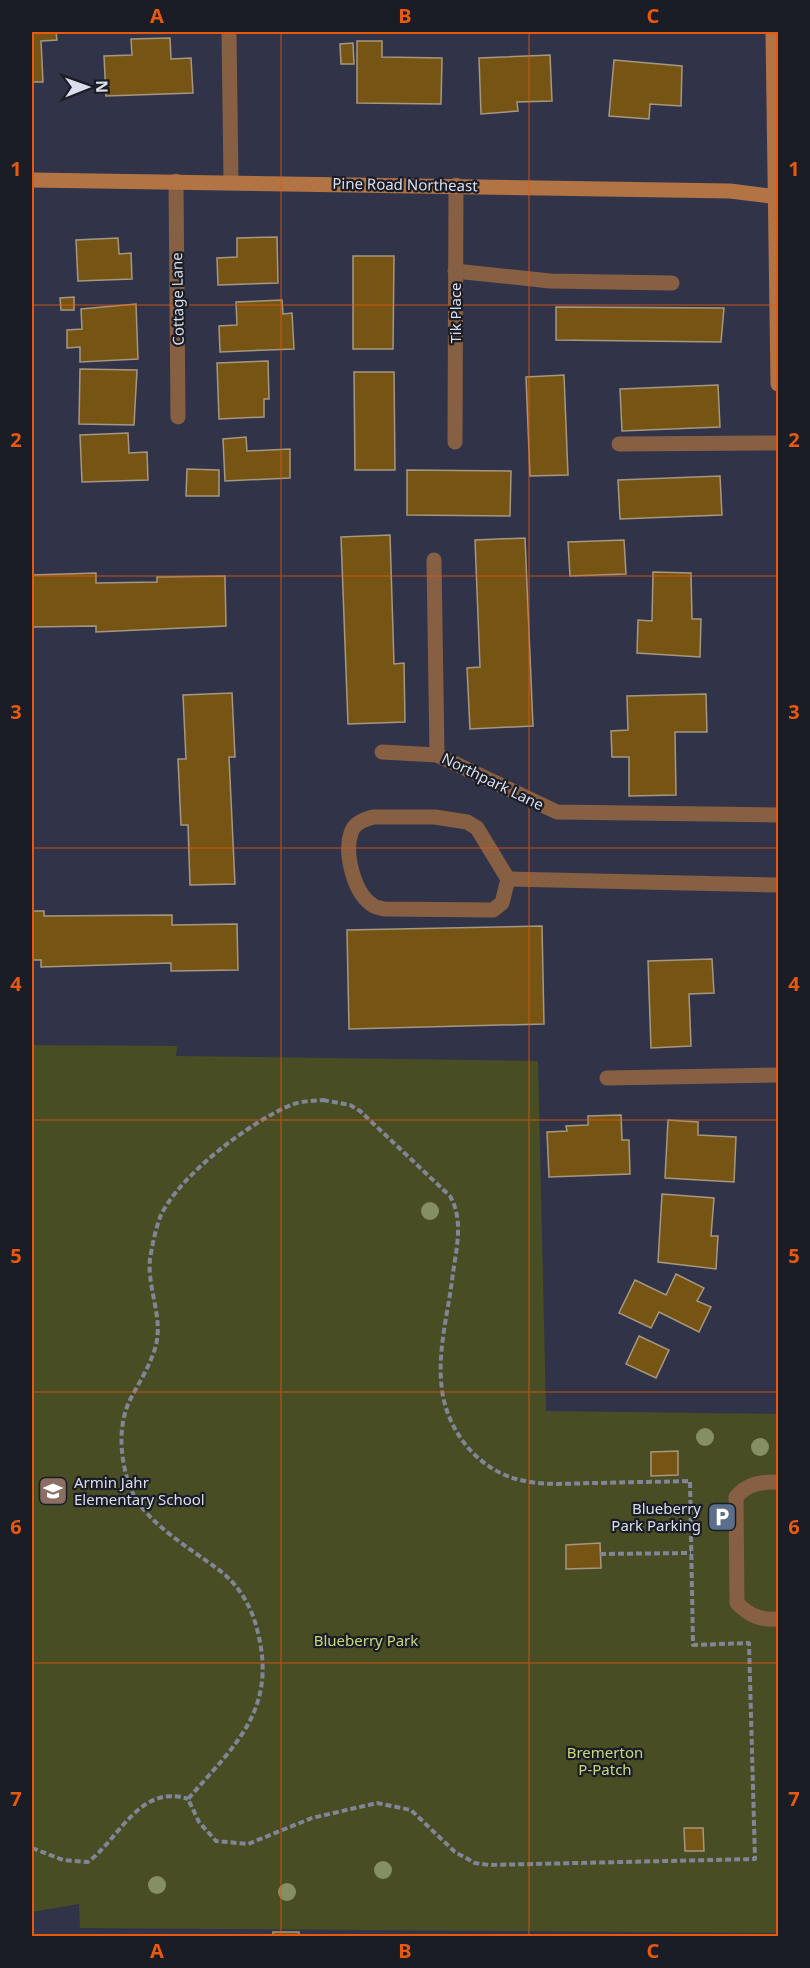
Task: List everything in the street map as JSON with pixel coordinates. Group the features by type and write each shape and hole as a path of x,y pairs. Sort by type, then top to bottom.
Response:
{"main road":[{"path":"772,32 778,384"},
{"name":"Pine Road Northeast","path":"32,180 231,181 730,191 776,197"}],"street":[{"path":"229,32 231,181"},
{"name":"Cottage Lane","path":"176,181 178,417"},
{"name":"Tik Place","path":"454,442 456,185"},
{"path":"455,272 550,281 672,283"},
{"path":"619,444 778,442"},
{"name":"Northpark Lane","path":"434,560 437,755 557,812 778,815"},
{"path":"382,752 437,755"},
{"path":"373,817 435,817 467,822 477,828 508,879 502,903 493,910 384,909 372,905 360,892 353,877 351,832 360,820 373,817"},
{"path":"508,879 778,885"},
{"path":"607,1078 778,1075"},
{"path":"778,1482 759,1482 744,1488 736,1497 737,1603 749,1615 764,1620 778,1619"}],"path":[{"path":"32,1848 63,1860 88,1862 120,1831 130,1814 162,1797 176,1795 188,1799 200,1822 216,1841 227,1843 248,1844 260,1841 312,1818 377,1803 411,1810 454,1852 476,1863 489,1865 754,1859 749,1643 693,1645 690,1481 558,1484 526,1482 490,1467 461,1441 446,1408 441,1374 442,1344 456,1250 456,1207 450,1196 360,1111 350,1105 323,1100 291,1105 236,1137 201,1166 161,1216 150,1260 158,1332 147,1371 129,1401 123,1434 122,1458 130,1490 161,1526 237,1585 254,1614 263,1655 263,1686 251,1720 236,1743 188,1799"},
{"path":"600,1554 691,1553"}],"green space":[{"name":"Blueberry Park","path":"32,1045 177,1046 176,1056 538,1061 546,1411 778,1414 778,1933 80,1928 79,1904 32,1912"}],"building":[{"path":"32,32 56,32 57,40 41,41 43,82 32,82"},
{"path":"170,38 171,59 191,58 193,93 106,96 104,56 132,55 131,39"},
{"path":"357,41 382,41 382,57 442,58 441,104 357,103"},
{"path":"353,43 354,64 341,64 340,44"},
{"path":"550,55 552,101 517,102 518,111 481,114 479,58"},
{"path":"614,60 682,66 681,106 650,104 649,119 609,116"},
{"path":"277,237 278,283 218,285 217,258 237,257 237,238"},
{"path":"118,238 119,254 131,253 132,279 78,281 76,240"},
{"path":"353,256 394,256 393,349 353,349"},
{"path":"74,297 74,310 61,310 60,298"},
{"path":"282,300 283,314 292,313 294,349 220,352 219,326 237,325 236,302"},
{"path":"136,304 138,359 80,362 80,347 67,348 67,330 82,329 81,309"},
{"path":"556,307 724,308 721,342 556,340"},
{"path":"268,361 269,399 264,399 264,417 219,419 217,363"},
{"path":"80,369 137,370 134,425 79,424"},
{"path":"354,372 394,372 395,470 355,470"},
{"path":"564,375 568,475 530,476 526,377"},
{"path":"718,385 720,427 622,431 620,389"},
{"path":"128,433 129,453 147,452 148,480 82,482 80,435"},
{"path":"246,437 247,451 290,449 290,478 225,481 223,439"},
{"path":"187,469 219,470 219,496 186,496"},
{"path":"407,470 511,471 510,516 407,515"},
{"path":"720,476 722,515 620,519 618,480"},
{"path":"390,535 394,664 404,663 405,722 348,724 341,537"},
{"path":"525,538 533,726 470,729 467,668 480,667 475,540"},
{"path":"624,540 626,574 570,576 568,542"},
{"path":"653,572 691,573 692,619 701,619 700,657 637,653 638,620 652,621"},
{"path":"96,573 96,583 157,582 157,577 225,576 226,626 96,632 96,626 32,627 32,575"},
{"path":"232,693 235,757 229,757 235,884 190,885 188,825 181,825 178,759 186,759 183,695"},
{"path":"706,694 707,732 675,732 676,795 629,796 629,757 612,757 611,731 628,730 627,696"},
{"path":"32,911 44,911 44,916 172,915 172,925 237,924 238,970 171,971 171,963 41,967 41,960 32,960"},
{"path":"542,926 544,1024 349,1029 347,930"},
{"path":"712,959 714,993 689,994 691,1046 651,1048 648,961"},
{"path":"621,1115 622,1140 629,1140 630,1174 549,1177 547,1132 567,1131 566,1126 588,1125 588,1116"},
{"path":"668,1120 698,1122 698,1135 736,1137 734,1182 665,1178"},
{"path":"662,1194 714,1198 711,1236 718,1236 716,1269 658,1262"},
{"path":"676,1274 704,1288 697,1301 711,1307 699,1332 659,1312 651,1328 619,1313 635,1280 666,1295"},
{"path":"639,1336 669,1350 656,1378 626,1364"},
{"path":"678,1451 678,1475 651,1476 651,1452"},
{"path":"600,1543 601,1568 566,1569 566,1545"},
{"path":"684,1828 703,1828 704,1851 685,1851"},
{"path":"273,1932 299,1932 299,1936 273,1936"},
{"path":"483,1935 483,1936 449,1936"}],"place":[{"name":"Armin Jahr Elementary School","path":"53,1491"},
{"name":"Blueberry Park Parking","path":"722,1517"}],"park label":[{"name":"Bremerton P-Patch","path":"605,1760"}]}
